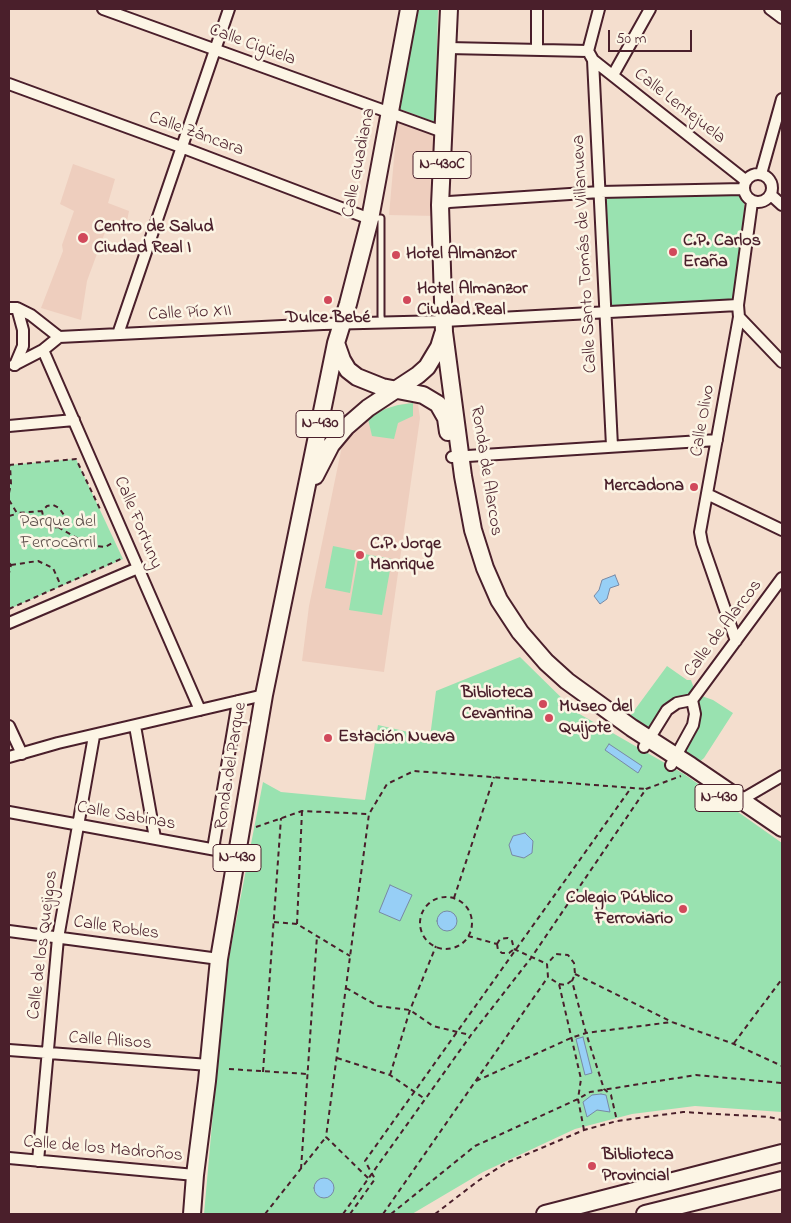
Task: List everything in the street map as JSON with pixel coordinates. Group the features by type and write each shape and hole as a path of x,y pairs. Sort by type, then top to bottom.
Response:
{"main road":[{"name":"Calle Guadiana","path":"336,343 370,218 409,9"},
{"name":"Ronda de Alarcos","path":"449,9 440,205 444,326 465,533 474,568 496,614 523,649 556,683 653,747"},
{"name":"Ronda del Parque","path":"303,506 316,473 331,445 356,418 418,375 427,366 439,347 444,326"},
{"name":"Ronda del Parque","path":"192,1214 219,959 264,695 336,343"},
{"path":"336,343 348,370 370,384 396,390"},
{"name":"Ronda de Alarcos","path":"396,390 423,395 438,404 446,418 457,457"},
{"name":"N-430","path":"653,747 741,800 782,828"},
{"name":"N-430","path":"674,760 684,774 782,840"},
{"path":"545,1214 782,1153"},
{"path":"645,1214 693,1208 782,1180"}],"street":[{"name":"Calle Cigüela","path":"103,9 390,113"},
{"path":"118,334 229,9"},
{"path":"537,50 538,9"},
{"path":"448,48 588,50 599,9"},
{"path":"612,75 650,9"},
{"path":"770,9 782,18"},
{"name":"Calle Lentejuela","path":"588,50 593,60 744,185"},
{"name":"Calle Santo Tomás de Villanueva","path":"593,60 612,446"},
{"name":"Calle Záncara","path":"9,84 370,218"},
{"path":"760,174 782,99"},
{"path":"390,113 443,132"},
{"path":"440,205 449,202 600,192 744,185 755,174 767,177 772,190 767,200 759,203 752,202 744,194 744,185"},
{"path":"770,195 782,204"},
{"name":"Calle Olivo","path":"736,641 702,543 700,532 740,317 738,305 752,202"},
{"name":"Calle Pío XII","path":"59,337 323,324 382,323 444,326 605,311 738,305"},
{"path":"12,365 43,350 59,337 31,315 13,308"},
{"path":"12,365 23,346 23,330 13,308"},
{"path":"740,317 782,362"},
{"path":"323,324 336,343"},
{"name":"Calle Fortuny","path":"43,350 200,710"},
{"path":"9,426 74,420"},
{"path":"457,457 717,440"},
{"path":"707,494 782,530"},
{"path":"9,622 138,568"},
{"name":"Calle de Alarcos","path":"692,700 782,578"},
{"path":"9,757 58,743 264,695"},
{"path":"653,747 667,710 677,703 692,700 695,714 693,725 674,760"},
{"path":"213,849 238,701"},
{"path":"9,726 22,754"},
{"path":"135,726 155,838"},
{"name":"Calle de los Quejigos","path":"38,1161 58,938 94,736"},
{"path":"741,800 782,776"},
{"name":"Calle Sabinas","path":"9,812 238,854"},
{"name":"Calle Robles","path":"9,931 219,959"},
{"name":"Calle Alisos","path":"9,1050 209,1065"},
{"name":"Calle de los Madroños","path":"9,1158 195,1175"}],"lane":[{"path":"370,218 381,218 382,323"}],"path":[{"path":"9,493 11,484 9,465 76,460 103,517"},
{"path":"9,500 17,514"},
{"path":"9,516 42,512 47,506 53,505 59,508 64,515 63,522 58,528"},
{"path":"42,512 45,526 58,528 89,545 104,547 115,541"},
{"path":"9,610 123,559"},
{"path":"9,573 10,564 38,561 53,568 62,586"},
{"path":"266,1214 326,1137 369,814 387,784 414,771 646,789 684,774"},
{"path":"454,898 494,776"},
{"path":"350,1214 375,1180 365,1161 631,788"},
{"path":"342,1214 471,1035 531,958 646,789"},
{"path":"254,828 302,812 369,814"},
{"path":"296,924 302,812"},
{"path":"263,1072 281,818"},
{"path":"437,898 454,898 466,907 470,913 472,921 468,936 458,946 450,948 436,946 428,942 420,926 423,909 437,898"},
{"path":"273,922 296,924 350,956"},
{"path":"301,1169 317,936"},
{"path":"468,936 497,944"},
{"path":"508,938 512,941 514,950 509,953 502,953 498,950 497,944 500,939 508,938"},
{"path":"390,1075 410,1010 436,946"},
{"path":"514,950 547,964"},
{"path":"383,1214 548,977 547,964 556,954 568,955 574,963 576,974 572,981 566,985 559,984 548,977"},
{"path":"576,974 672,1022 734,1044 782,1066"},
{"path":"734,1044 782,979"},
{"path":"572,981 586,1033 604,1089 610,1096 617,1121"},
{"path":"559,984 581,1079 578,1099 584,1130"},
{"path":"346,988 378,1006 410,1010 433,1026 471,1035"},
{"path":"476,1081 570,1038 586,1033 672,1022"},
{"path":"336,1058 390,1075 425,1099"},
{"path":"229,1069 308,1074"},
{"path":"391,1214 475,1146 590,1092 696,1075 782,1083"},
{"path":"435,1214 478,1181 506,1163 541,1150 584,1130 617,1121 683,1112 769,1117 782,1120"},
{"path":"326,1137 368,1178"}],"shaded area":[{"path":"400,123 435,136 437,216 389,215 397,125"},
{"name":"Centro de Salud Ciudad Real I","path":"73,164 115,179 108,203 129,211 126,226 109,221 87,281 81,320 41,308 63,251 62,245 74,211 60,204"},
{"name":"C.P. Jorge Manrique","path":"408,403 418,404 420,418 384,672 302,661 309,606 342,446 371,417 385,409"}],"green space":[{"path":"416,9 438,9 435,122 397,108"},
{"name":"C.P. Carlos Eraña","path":"600,192 745,194 738,305 605,311"},
{"path":"413,403 413,416 398,423 394,439 372,436 368,419 385,409"},
{"name":"Parque del Ferrocarril","path":"76,459 123,559 9,609 9,465"},
{"path":"333,546 357,551 350,593 325,588"},
{"path":"359,553 392,559 382,615 349,610"},
{"path":"520,657 576,712 684,774 782,843 782,1112 695,1106 632,1114 575,1129 483,1172 412,1214 204,1214 225,978 263,782 281,792 365,800 378,725 430,737 436,691"},
{"path":"667,666 687,680 691,680 696,694 677,703 649,739 625,723"},
{"path":"696,694 713,700 733,713 704,758 697,764 676,756 695,714"}],"water":[{"path":"615,575 619,585 610,588 607,599 600,604 594,596 599,590 602,580"},
{"path":"609,744 642,766 638,773 605,750"},
{"path":"525,833 533,841 532,853 524,858 512,855 509,845 513,836"},
{"path":"390,885 412,895 400,921 379,912"},
{"path":"447,911 454,914 457,921 454,928 447,931 440,928 437,921 440,914"},
{"path":"583,1037 592,1073 585,1075 576,1039"},
{"path":"592,1095 606,1095 610,1112 597,1110 587,1117 583,1102"},
{"path":"320,1178 328,1178 334,1184 334,1192 328,1198 320,1198 314,1192 314,1184"}],"place":[{"name":"Centro de Salud Ciudad Real I","path":"83,238"},
{"name":"C.P. Carlos Eraña","path":"673,252"},
{"name":"Hotel Almanzor","path":"396,255"},
{"name":"Dulce Bebé","path":"328,300"},
{"name":"Hotel Almanzor Ciudad Real","path":"407,300"},
{"name":"Mercadona","path":"694,487"},
{"name":"C.P. Jorge Manrique","path":"360,555"},
{"name":"Biblioteca Cevantina","path":"543,704"},
{"name":"Museo del Quijote","path":"549,718"},
{"name":"Estación Nueva","path":"328,738"},
{"name":"Colegio Público Ferroviario","path":"683,909"},
{"name":"Biblioteca Provincial","path":"592,1166"}]}
